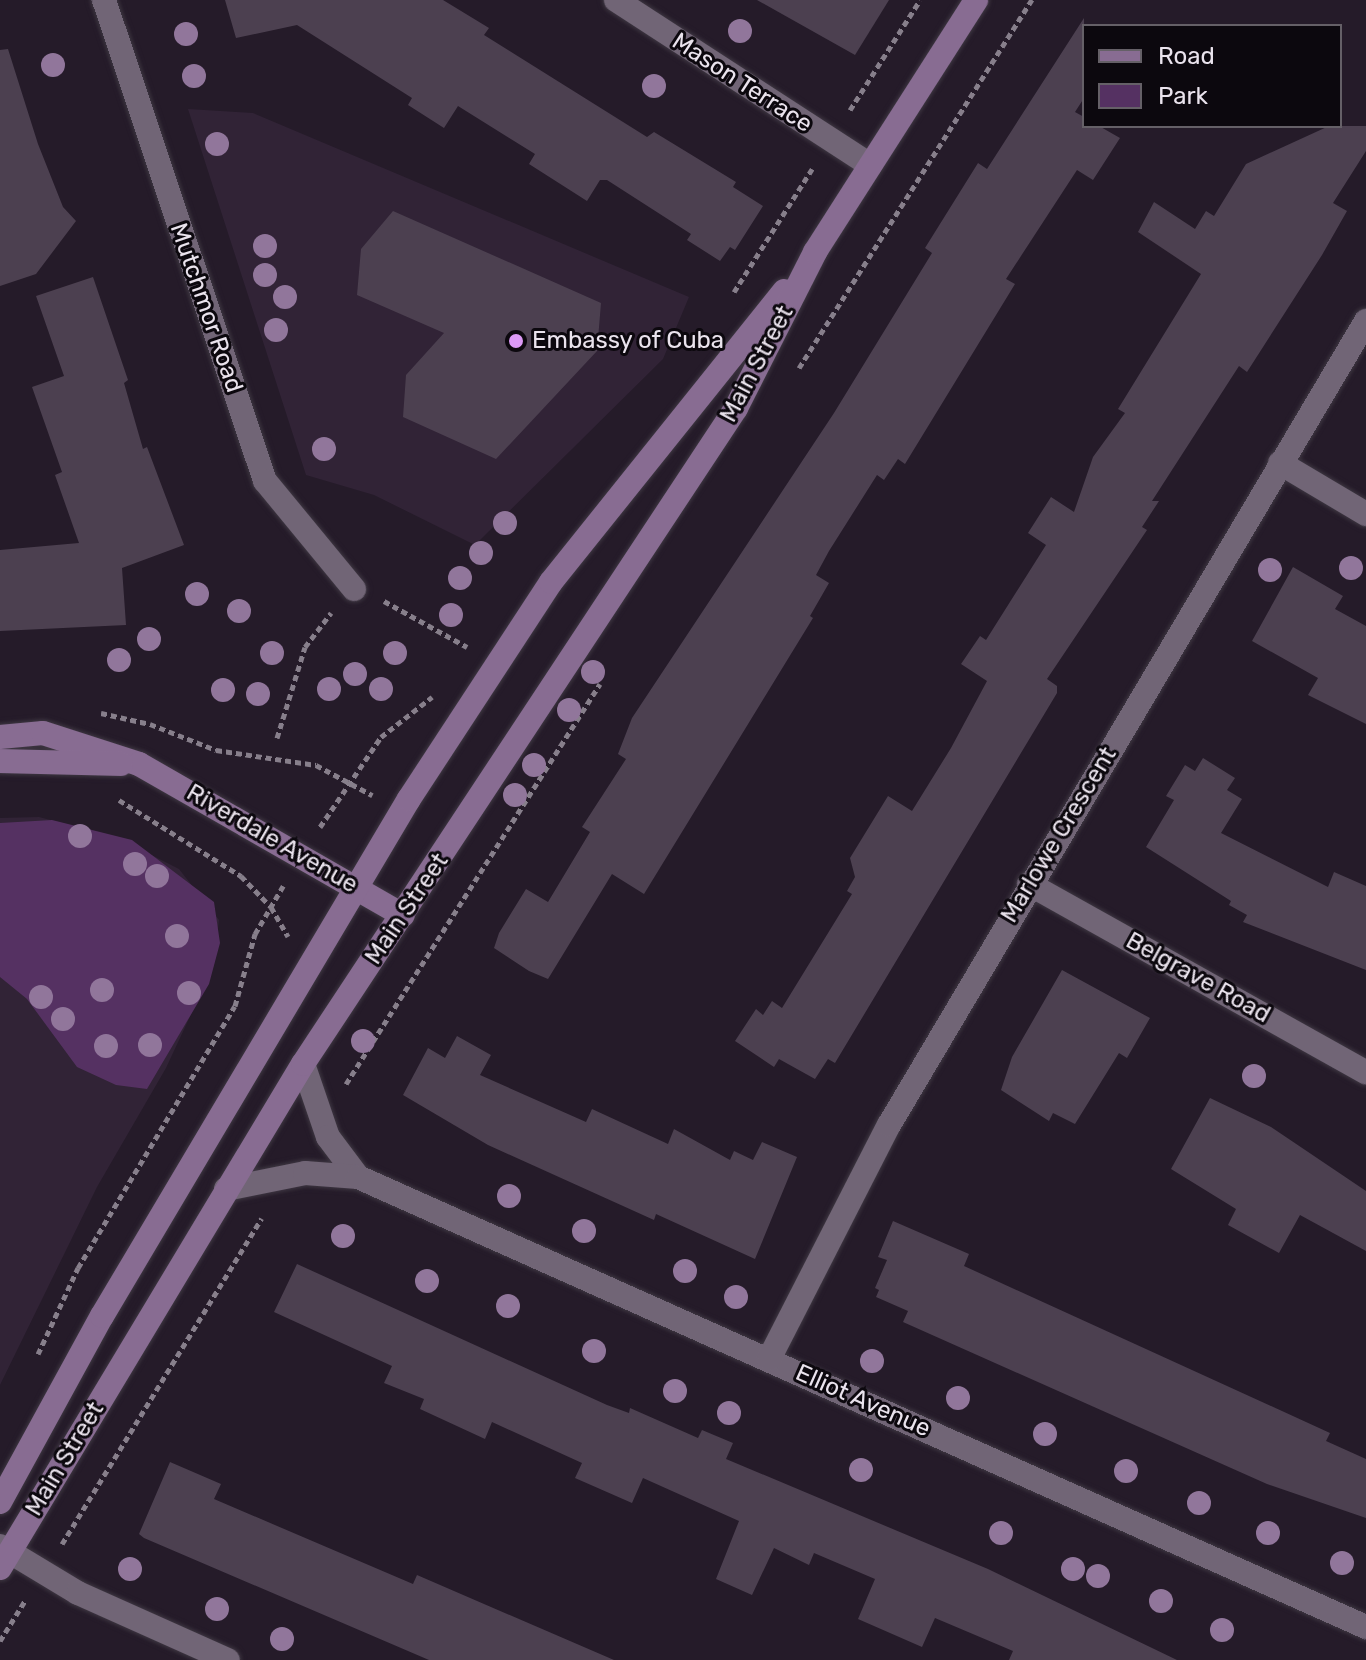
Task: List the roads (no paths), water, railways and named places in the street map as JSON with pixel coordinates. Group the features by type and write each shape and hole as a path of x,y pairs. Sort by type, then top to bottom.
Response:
{"main road":[{"name":"Main Street","path":"3,1555 303,1064 736,408 815,252 976,0"},
{"name":"Main Street","path":"0,1502 102,1316 354,885 551,582 815,252"},
{"name":"Riverdale Avenue","path":"0,737 43,733 139,764 403,915"},
{"name":"Riverdale Avenue","path":"0,761 139,764"}],"street":[{"name":"Mutchmor Road","path":"104,0 265,481 354,589"},
{"name":"Mason Terrace","path":"616,0 870,165"},
{"name":"Marlowe Crescent","path":"769,1359 889,1125 1029,884 1366,321"},
{"path":"1280,463 1366,514"},
{"name":"Belgrave Road","path":"1029,884 1366,1072"},
{"name":"Elliot Avenue","path":"303,1064 328,1137 358,1177"},
{"name":"Elliot Avenue","path":"226,1189 305,1173 358,1177 1366,1627"},
{"path":"3,1555 78,1593 228,1660"}],"place":[{"name":"Embassy of Cuba","path":"516,341"}]}
